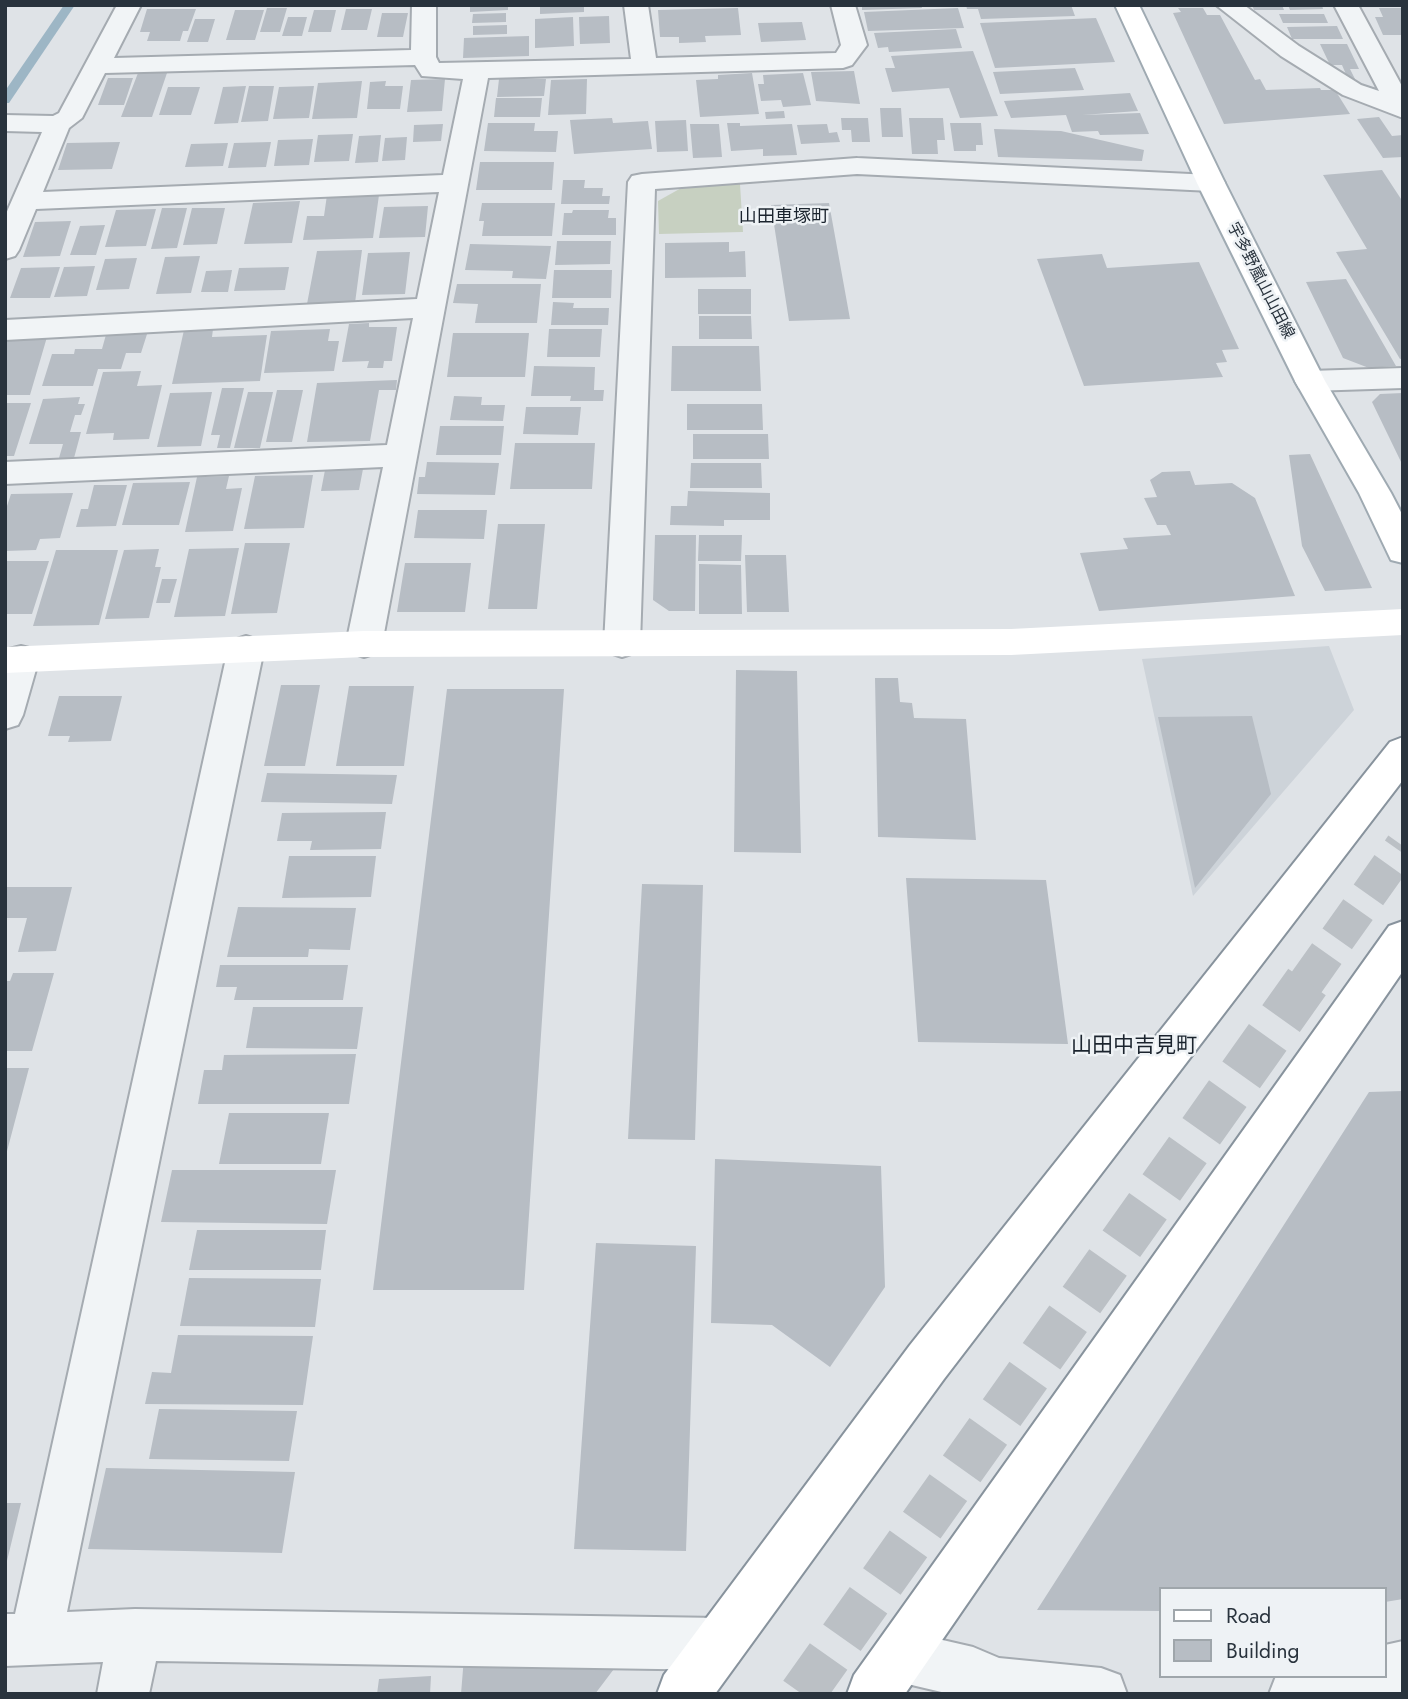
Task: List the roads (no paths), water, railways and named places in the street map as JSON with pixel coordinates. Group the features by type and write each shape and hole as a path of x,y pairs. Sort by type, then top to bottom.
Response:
{"main road":[{"name":"宇多野嵐山山田線","path":"1127,5 1310,381 1375,493 1403,551"},
{"path":"13,660 364,644 1011,642 1403,622"},
{"path":"683,1694 927,1362 1403,752"},
{"path":"886,1675 1403,938"}],"street":[{"path":"5,123 58,124 69,118 99,66 129,5"},
{"path":"424,5 423,57 431,71 843,60 854,45 843,5"},
{"path":"636,5 645,66"},
{"path":"1228,5 1290,51 1352,90 1402,109"},
{"path":"1346,5 1402,109"},
{"path":"99,66 423,57"},
{"path":"364,644 477,71"},
{"path":"5,250 58,124"},
{"path":"622,644 642,182 857,166 1212,183"},
{"path":"26,201 456,183"},
{"path":"5,330 429,308"},
{"path":"1310,381 1403,378"},
{"path":"5,473 401,455"},
{"path":"246,649 20,1640 135,1635 720,1644"},
{"path":"5,715 13,660"},
{"path":"123,1694 135,1635"},
{"path":"886,1675 974,1673 999,1684 1101,1694"},
{"path":"1295,1694 1357,1678"}],"waterway":[{"path":"5,100 70,5"}],"tunnel":[{"path":"1306,983 1403,846"},
{"path":"802,1694 1307,982"}],"district":[{"name":"山田車塚町","path":"784,218"},
{"name":"山田中吉見町","path":"1134,1047"}]}
